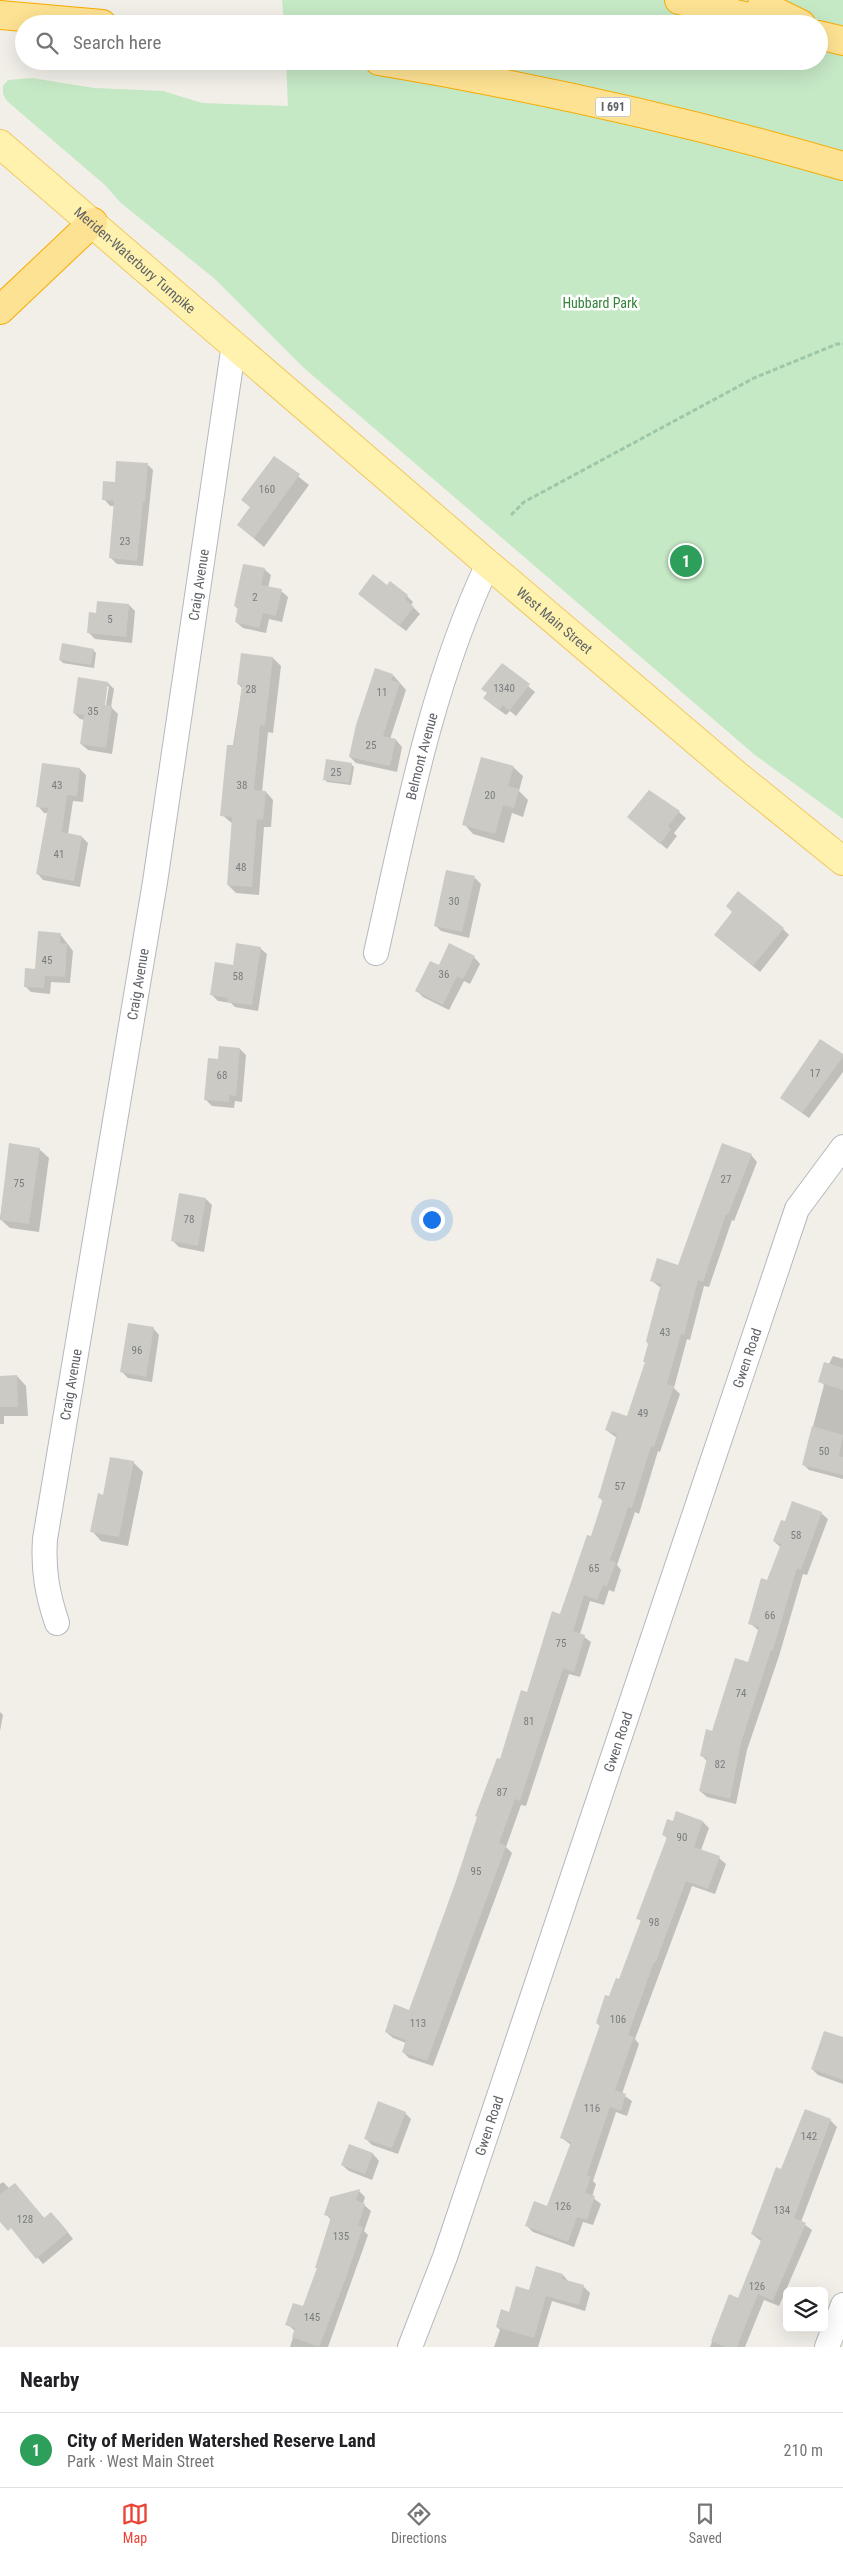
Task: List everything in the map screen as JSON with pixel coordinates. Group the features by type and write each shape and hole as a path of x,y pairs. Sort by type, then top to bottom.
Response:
{"highway":[{"path":"679,0 740,15"},
{"path":"751,0 782,15"},
{"path":"0,14 15,16"},
{"path":"0,32 15,31"},
{"name":"I 691","path":"426,70 591,102 727,134 843,166"},
{"path":"0,310 93,222"}],"main road":[{"name":"Meriden-Waterbury Turnpike","path":"0,144 270,376"},
{"name":"West Main Street","path":"270,376 726,767 843,861"}],"street":[{"name":"Craig Avenue","path":"57,1622 47,1594 43,1568 45,1539 138,986 234,344"},
{"name":"Belmont Avenue","path":"376,953 407,817 452,653 464,618 488,564"},
{"name":"Gwen Road","path":"410,2347 448,2248 797,1209 843,1147"},
{"path":"827,2347 843,2305"}],"path":[{"path":"511,515 524,502 754,378 837,344 843,344"}],"green space":[{"name":"Hubbard Park","path":"282,0 843,0 843,819 755,755 304,368 215,279 121,203 105,185 7,101 3,94 3,86 8,80 32,78 94,88 163,91 202,103 288,106 286,70 828,70 828,15 283,15"}],"building":[{"path":"274,456 300,474 254,538 237,525 250,507 241,500"},
{"path":"116,461 148,463 137,561 109,558 114,501 102,500 103,481 115,482"},
{"path":"243,564 265,568 261,585 282,589 276,616 263,613 259,628 235,622 238,607 234,606"},
{"path":"373,574 387,585 390,581 408,595 405,599 414,607 399,626 358,594"},
{"path":"97,601 129,604 126,637 87,633 89,612 96,613"},
{"path":"62,643 94,649 91,665 59,660"},
{"path":"241,653 273,657 265,726 260,725 254,790 266,791 263,820 257,819 252,887 227,885 232,817 220,816 227,745 234,745 242,685 237,684"},
{"path":"502,663 530,684 509,711 503,705 499,710 483,698 487,693 481,689"},
{"path":"375,668 393,674 391,680 400,683 383,736 396,739 390,766 349,757 356,725"},
{"path":"78,677 108,682 105,705 112,706 106,748 80,744 84,715 73,713"},
{"path":"481,757 514,766 508,786 519,789 514,808 503,805 495,834 462,825"},
{"path":"326,759 352,763 349,783 323,780"},
{"path":"42,763 80,768 77,796 67,795 62,832 82,836 74,881 36,874 48,808 36,807"},
{"path":"649,790 680,811 668,826 671,829 660,844 627,817"},
{"path":"446,870 475,876 462,932 434,926"},
{"path":"738,891 784,928 753,966 714,935 732,912 726,906"},
{"path":"38,931 61,933 60,943 67,944 65,977 45,976 44,988 24,987 25,968 35,969"},
{"path":"236,943 261,947 252,1005 227,1002 228,998 210,995 215,962 233,965"},
{"path":"449,943 475,956 463,979 457,976 443,1005 415,991 430,961 439,965"},
{"path":"820,1039 843,1054 843,1057 802,1113 780,1098"},
{"path":"219,1046 240,1048 236,1096 229,1095 229,1102 204,1100 208,1058 218,1059"},
{"path":"9,1143 40,1148 29,1224 0,1220"},
{"path":"722,1143 752,1154 728,1215 726,1214 703,1282 698,1280 684,1335 681,1334 667,1384 674,1386 654,1447 651,1446 632,1508 628,1507 610,1560 616,1562 607,1586 603,1585 597,1600 584,1595 573,1631 585,1635 574,1672 563,1668 520,1801 515,1799 499,1843 506,1846 427,2061 402,2052 406,2040 385,2032 394,2004 409,2010 455,1884 477,1817 475,1816 497,1758 500,1759 521,1690 527,1692 552,1611 560,1614 587,1535 591,1536 603,1499 598,1498 617,1434 605,1430 612,1411 627,1416 645,1362 643,1362 648,1344 646,1341 661,1284 650,1281 657,1258 678,1265"},
{"path":"179,1193 206,1198 198,1246 171,1241"},
{"path":"128,1323 154,1327 146,1377 120,1372"},
{"path":"824,1362 843,1368 843,1390 818,1382"},
{"path":"17,1375 18,1407 0,1407 0,1376"},
{"path":"812,1426 843,1435 839,1456 843,1457 843,1475 802,1465"},
{"path":"110,1457 134,1461 119,1537 90,1532 98,1493 103,1495"},
{"path":"792,1501 822,1512 801,1570 797,1568 773,1650 771,1650 741,1743 730,1799 699,1791 707,1758 700,1756 706,1729 712,1731 735,1658 748,1662 759,1627 748,1624 761,1578 767,1580 781,1544 773,1541 781,1520 785,1521"},
{"path":"676,1811 703,1821 694,1847 720,1856 708,1889 686,1881 656,1962 654,1962 628,2035 634,2037 615,2090 626,2094 621,2111 610,2107 587,2175 591,2177 585,2193 595,2196 587,2220 577,2217 568,2242 525,2226 534,2201 547,2206 571,2142 560,2138 600,2025 596,2023 605,1995 609,1996 616,1978 619,1979 641,1920 636,1919 667,1837 662,1835 667,1819 673,1821"},
{"path":"824,2031 843,2037 843,2080 811,2069"},
{"path":"378,2101 406,2112 392,2148 364,2139"},
{"path":"805,2109 831,2119 794,2218 806,2223 773,2301 758,2294 737,2347 726,2347 711,2341 729,2294 738,2298 762,2238 751,2234 776,2167 781,2169"},
{"path":"349,2144 373,2153 365,2174 341,2165"},
{"path":"15,2183 44,2218 51,2212 68,2232 36,2259 11,2228 8,2231 0,2222 0,2194"},
{"path":"360,2189 356,2200 365,2204 358,2226 363,2227 346,2278 319,2347 292,2337 295,2328 285,2325 293,2303 303,2306 317,2268 315,2268 331,2217 324,2215 330,2197"},
{"path":"536,2266 563,2274 562,2279 584,2285 579,2305 546,2296 534,2338 496,2327 501,2309 509,2312 516,2286 529,2290"}],"place":[{"name":"City of Meriden Watershed Reserve Land","path":"686,561"}]}
